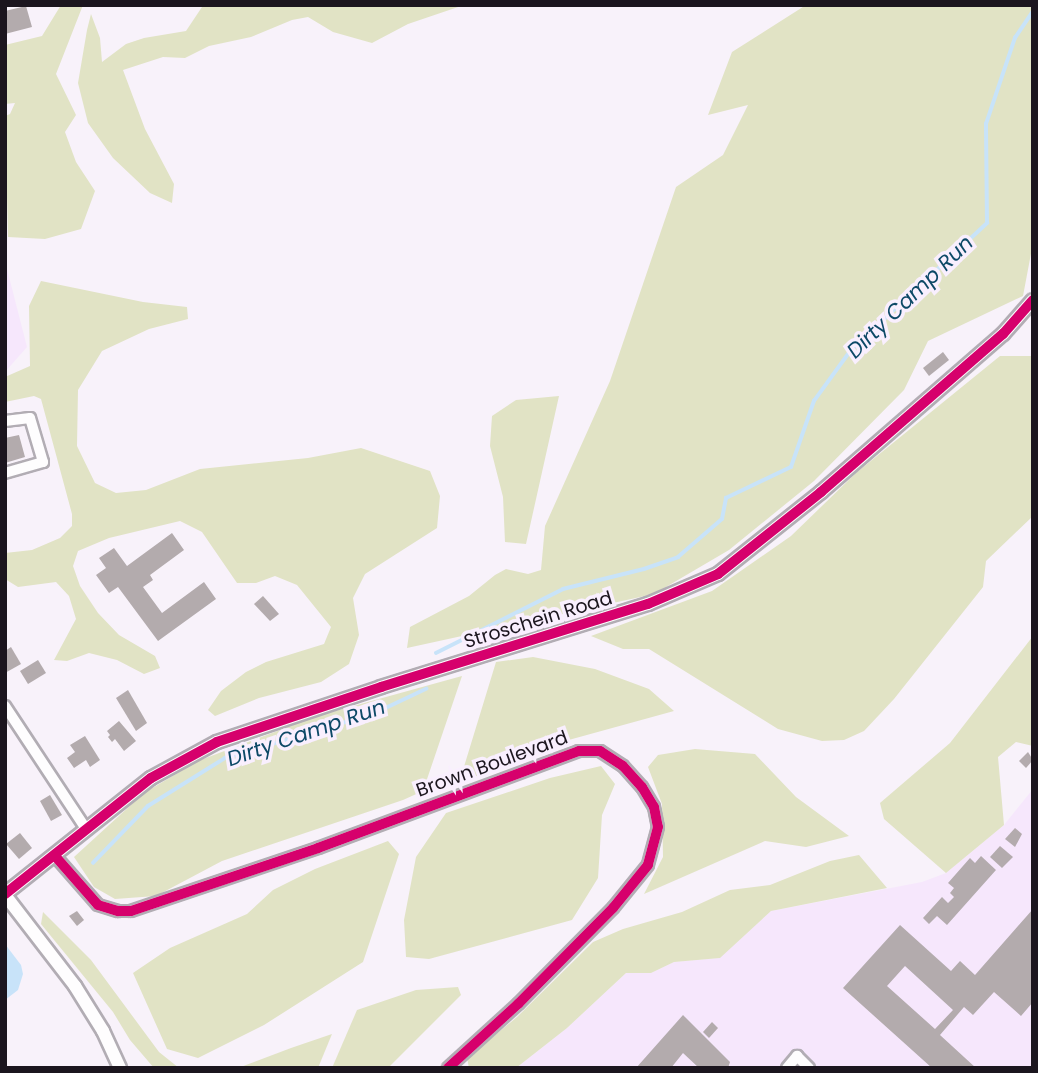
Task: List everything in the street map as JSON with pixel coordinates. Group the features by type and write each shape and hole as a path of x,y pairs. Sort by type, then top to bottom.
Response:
{"street":[{"name":"Stroschein Road","path":"5,894 151,778 217,742 369,690 648,604 703,582 746,554 821,492 1003,334 1033,300"},
{"path":"5,421 30,418 43,462 5,473"},
{"path":"5,705 86,829"},
{"name":"Brown Boulevard","path":"55,856 98,905 118,911 131,911 318,848 579,751 600,751 623,766 642,787 654,807 658,827 648,865 604,918 518,1004 448,1068"},
{"path":"5,894 75,986 103,1031 120,1068"},
{"path":"787,1068 797,1056 809,1068"}],"shaded area":[{"path":"5,261 27,347 5,372"},
{"path":"1033,789 1033,1068 516,1068 567,1028 626,973 651,973 674,962 719,958 771,911 922,882 946,873 1004,825"}],"green space":[{"path":"61,5 83,5 56,74 76,115 65,132 76,162 95,191 81,229 45,239 8,237 5,116 10,114 15,103 5,104 5,45 42,36"},
{"path":"464,5 408,24 372,43 333,32 308,17 292,20 251,37 209,46 185,58 163,57 123,70 145,129 174,184 172,203 150,193 113,158 88,123 78,83 87,30 91,14 100,38 102,62 126,44 186,31 202,7"},
{"path":"806,5 1033,5 1033,243 1023,296 928,341 904,390 814,481 729,550 654,594 407,648 410,627 469,596 495,575 506,569 528,574 541,570 545,526 610,381 676,187 723,155 748,105 708,115 732,52"},
{"path":"41,281 143,302 187,307 188,319 149,329 102,351 78,390 77,446 95,483 116,493 146,490 200,469 308,458 361,448 430,471 440,496 437,528 365,574 353,598 359,635 349,664 321,682 259,698 215,716 208,710 221,691 246,672 266,662 324,644 331,627 297,585 275,576 256,583 237,583 202,532 180,521 109,538 78,551 73,566 80,586 98,613 119,635 155,656 160,668 144,674 117,660 89,653 67,661 54,660 76,619 69,596 56,582 18,587 5,579 5,553 32,550 60,538 72,526 72,514 41,399 34,396 5,402 5,377 30,366 29,306"},
{"path":"1000,356 1033,356 1033,516 986,561 983,587 894,699 864,731 844,740 822,741 778,729 649,649 623,649 591,636 712,591 791,536 856,473"},
{"path":"559,396 526,544 505,542 503,497 490,446 492,416 516,400"},
{"path":"1033,636 1033,746 1016,742 998,757 1004,825 946,873 884,819 880,803 950,743"},
{"path":"533,657 595,669 649,689 674,711 565,741 459,783 496,662"},
{"path":"462,676 423,791 222,861 156,896 115,899 94,887 74,857 144,793 198,761 317,716"},
{"path":"695,749 755,754 796,797 849,836 806,847 765,841 644,894 663,857 662,804 648,767 658,755"},
{"path":"601,766 615,784 602,815 598,878 572,920 429,959 406,957 404,920 416,857 446,813 550,778"},
{"path":"388,841 399,854 363,962 264,1025 198,1058 167,1049 133,973 170,948 247,914 273,890 315,869"},
{"path":"859,855 887,888 771,911 720,958 674,962 651,973 626,973 567,1028 516,1068 469,1068 467,1058 517,1017 593,942 623,929 682,912 730,890 770,885 830,861"},
{"path":"43,912 91,960 159,1052 179,1068 154,1068 130,1040 113,1012 41,924"},
{"path":"458,987 461,995 388,1068 332,1068 357,1010 416,990"},
{"path":"332,1034 318,1068 238,1068 291,1048"}],"water":[{"path":"5,944 21,965 23,974 18,990 5,1000"}],"building":[{"path":"26,6 32,27 5,34 5,11"},
{"path":"943,352 949,360 929,376 923,368"},
{"path":"19,435 25,457 5,463 5,438"},
{"path":"172,533 184,550 150,575 153,580 143,587 162,613 204,582 216,599 158,641 118,587 109,593 96,575 106,568 99,558 114,548 127,566"},
{"path":"263,596 279,614 270,621 254,604"},
{"path":"11,647 21,664 5,673 5,651"},
{"path":"38,660 46,673 28,684 20,671"},
{"path":"128,690 147,723 136,731 116,698"},
{"path":"119,721 136,741 124,751 115,739 112,742 107,731"},
{"path":"85,736 100,760 90,767 86,760 74,768 67,758 75,752 70,745"},
{"path":"1028,752 1033,760 1026,768 1019,761"},
{"path":"50,795 62,815 51,821 40,801"},
{"path":"1015,828 1022,834 1015,847 1005,839"},
{"path":"20,833 32,848 19,859 6,844"},
{"path":"1000,846 1013,857 1002,868 990,857"},
{"path":"981,856 996,870 947,925 937,916 929,924 923,918 942,897 948,903 954,897 950,893 954,888 948,883 970,858 975,863"},
{"path":"1033,909 1033,1002 1021,1016 994,992 973,1015 964,1007 940,1035 976,1068 932,1068 843,988 900,925 951,971 960,961 975,975","holes":["905,966 953,1010 935,1029 887,986"]},
{"path":"77,911 84,920 77,926 69,916"},
{"path":"683,1015 730,1062 728,1068 699,1068 683,1053 671,1068 636,1068"},
{"path":"712,1022 718,1028 709,1038 703,1032"}],"waterway":[{"name":"Dirty Camp Run","path":"436,653 563,589 644,569 678,557 722,519 726,498 791,467 814,401 851,350 987,223 986,124 1015,38 1033,11"},
{"name":"Dirty Camp Run","path":"93,863 148,806 225,758 373,714 426,689"}],"cycle path":[{"path":"5,894 151,778 217,742 381,687 648,604 718,574 821,492 1003,334 1033,300"},
{"path":"55,856 98,905 118,911 131,911 318,848 579,751 600,751 623,766 642,787 654,807 658,827 648,865 613,908 518,1004 448,1068"}]}
